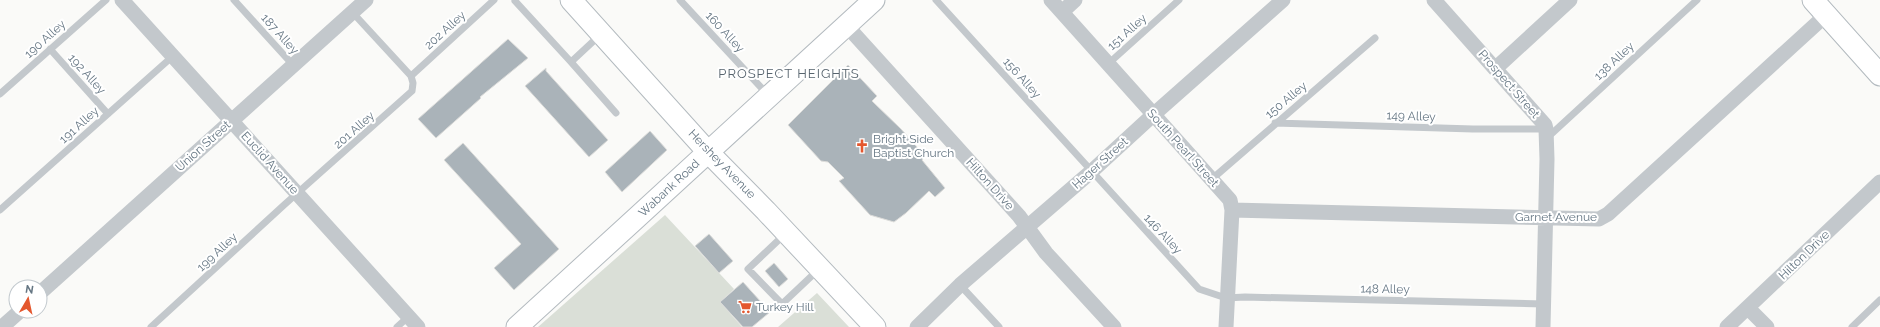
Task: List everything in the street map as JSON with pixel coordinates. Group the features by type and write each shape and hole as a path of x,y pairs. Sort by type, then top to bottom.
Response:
{"street":[{"name":"Euclid Avenue","path":"122,0 413,322"},
{"name":"Union Street","path":"48,286 366,0"},
{"name":"Hershey Avenue","path":"571,0 708,152 787,232 875,327"},
{"name":"Wabank Road","path":"517,327 770,97 874,0"},
{"name":"South Pearl Street","path":"1051,0 1230,200 1232,210 1226,298 1226,327"},
{"path":"1062,12 1075,0"},
{"name":"Hager Street","path":"916,327 960,285 1092,171 1153,114 1283,0"},
{"name":"Prospect Street","path":"1434,0 1496,68 1545,125 1547,133"},
{"path":"1496,68 1570,0"},
{"path":"1820,7 1880,75"},
{"name":"Garnet Avenue","path":"1232,210 1599,219 1608,214 1820,7"},
{"name":"Hilton Drive","path":"846,25 1019,216 1046,253 1114,327"},
{"path":"1543,327 1547,133"},
{"name":"Hilton Drive","path":"1727,327 1880,182"},
{"path":"1748,308 1767,327"},
{"path":"2,327 11,319"}],"lane":[{"name":"190 Alley","path":"0,94 106,0"},
{"name":"187 Alley","path":"234,0 293,65"},
{"name":"202 Alley","path":"411,76 494,0"},
{"name":"160 Alley","path":"680,0 770,97"},
{"name":"156 Alley","path":"936,0 1092,171"},
{"name":"151 Alley","path":"1108,64 1179,0"},
{"name":"138 Alley","path":"1547,133 1697,0"},
{"path":"515,1 616,113"},
{"path":"353,13 411,76"},
{"path":"571,62 602,33"},
{"name":"150 Alley","path":"1212,179 1375,38"},
{"name":"192 Alley","path":"50,49 108,114"},
{"name":"191 Alley","path":"0,210 173,56"},
{"name":"201 Alley","path":"298,194 408,96 412,91 413,83 411,76"},
{"name":"149 Alley","path":"1275,123 1473,129 1547,133"},
{"name":"146 Alley","path":"1092,171 1199,289 1226,298"},
{"name":"199 Alley","path":"151,327 298,194"},
{"path":"787,232 748,269 782,304 820,268"},
{"path":"960,285 999,327"},
{"name":"148 Alley","path":"1226,298 1245,297 1544,304"},
{"path":"1852,327 1880,300"},
{"path":"397,327 413,322"}],"shaded area":[{"path":"665,215 734,289 720,302 742,327 538,327"},
{"path":"817,293 849,327 778,327"}],"building":[{"path":"508,39 528,58 480,97 481,98 436,138 418,119"},
{"name":"Bright Side Baptist Church","path":"848,65 877,96 872,101 901,129 925,156 922,160 945,188 935,197 929,191 906,213 894,222 870,215 839,181 844,178 828,162 821,161 788,125"},
{"path":"546,68 546,71 608,140 589,157 525,86"},
{"path":"650,131 667,150 622,192 605,172"},
{"path":"463,143 559,249 514,290 494,268 521,244 444,160"},
{"path":"709,234 733,261 719,273 695,246"},
{"name":"Turkey Hill","path":"774,263 788,279 779,287 765,271"},
{"name":"Turkey Hill","path":"743,282 770,312 752,327 743,327 720,302"}],"place":[{"name":"Bright Side Baptist Church","path":"862,146"},
{"name":"Turkey Hill","path":"745,307"}],"district":[{"name":"PROSPECT HEIGHTS","path":"789,73"}]}
